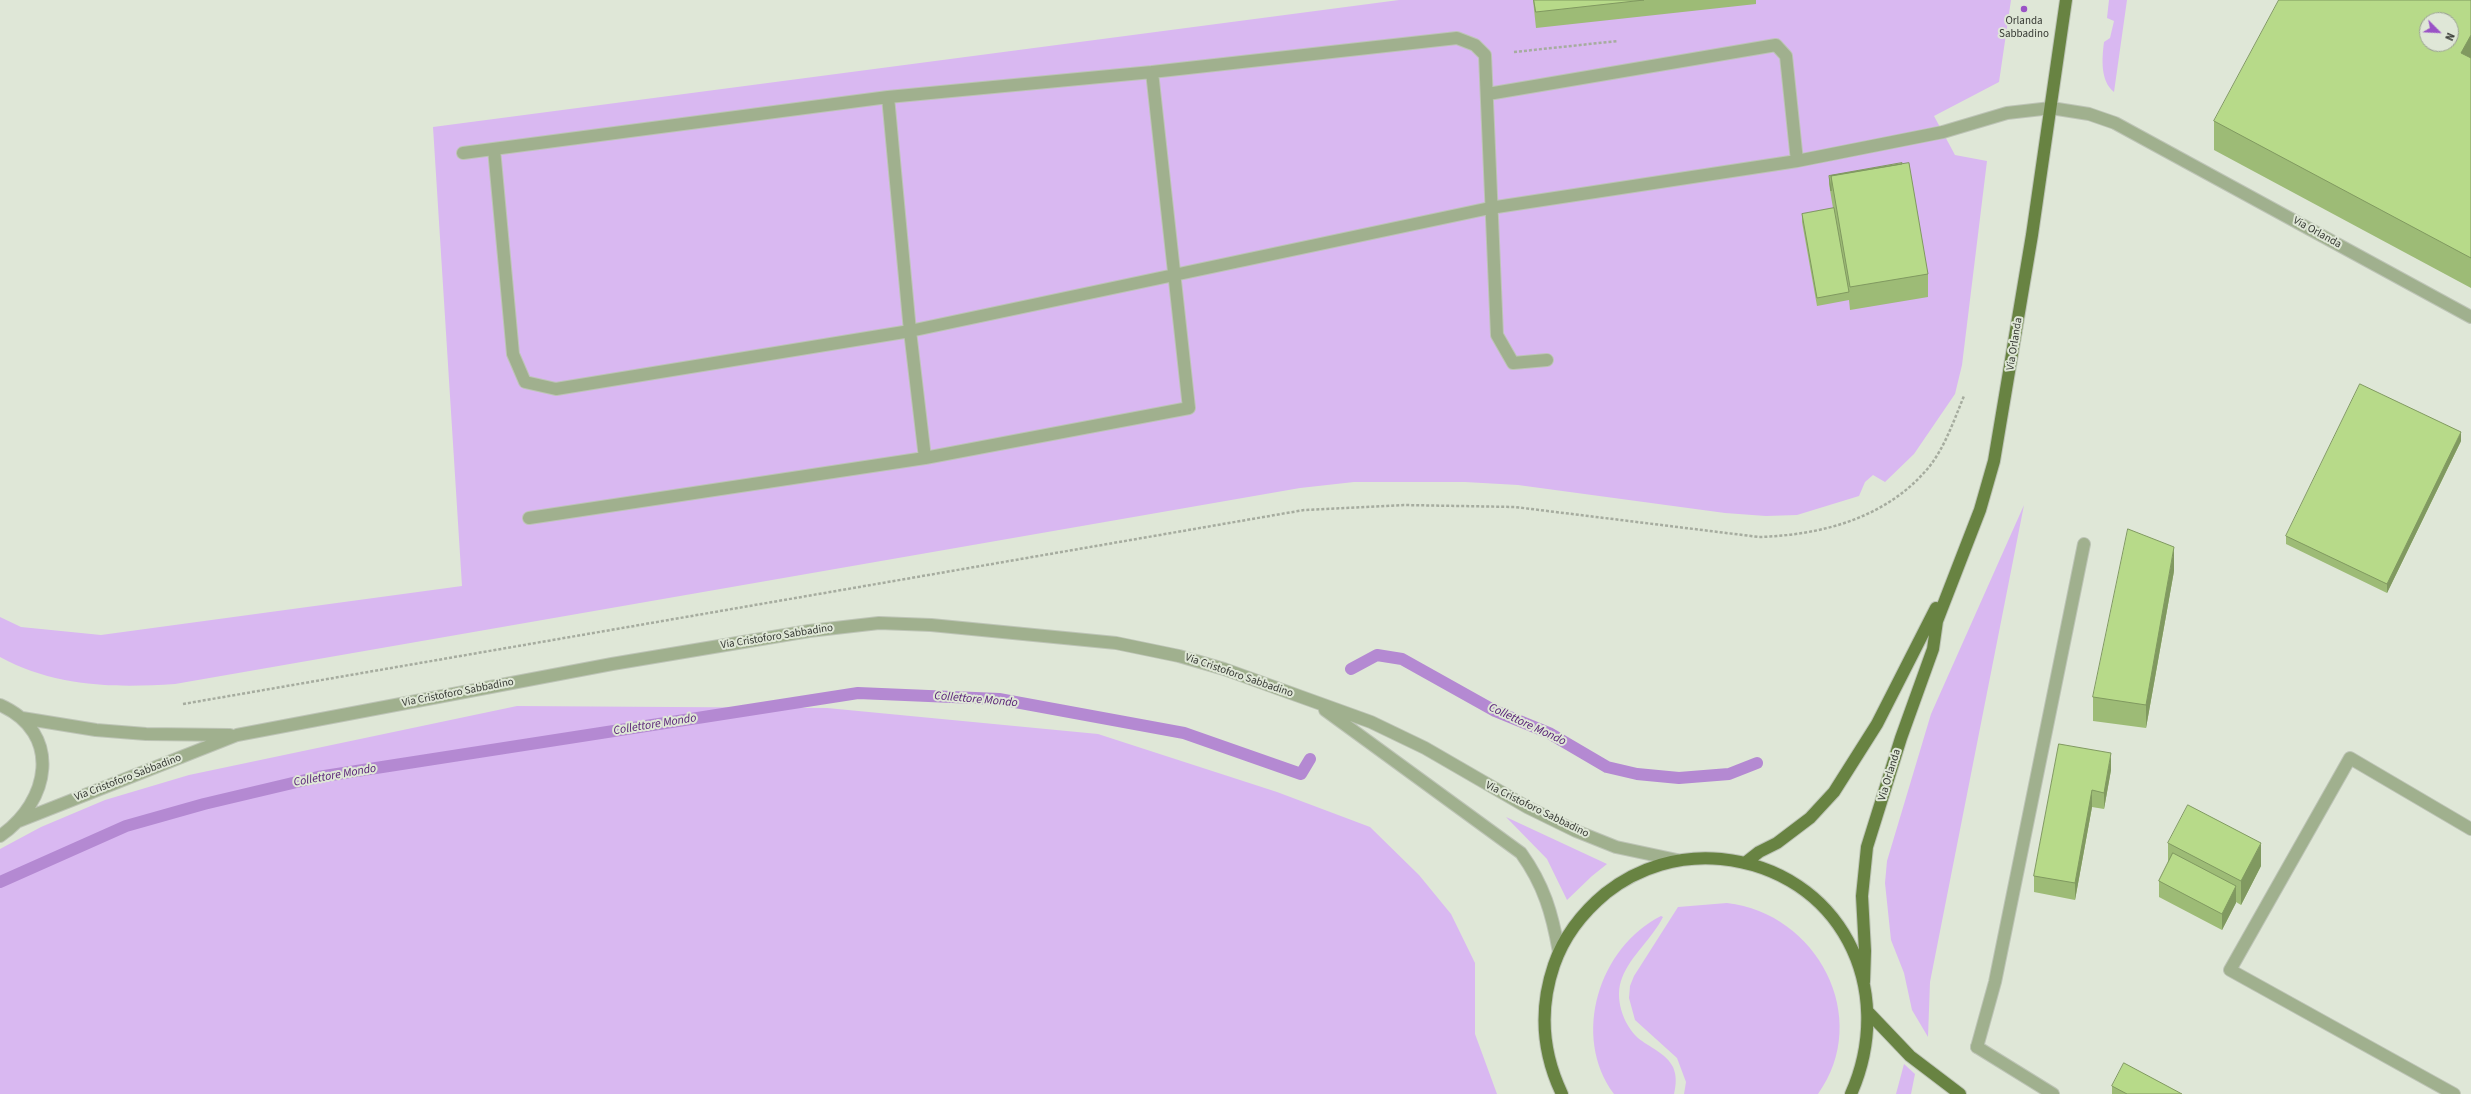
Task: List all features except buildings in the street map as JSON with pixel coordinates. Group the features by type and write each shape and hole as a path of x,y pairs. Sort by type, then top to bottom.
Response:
{"main road":[{"name":"Via Orlanda","path":"1864,982 1865,936 1862,896 1868,847 1901,738 1933,648 1937,621 1980,510 1994,461 2032,235 2066,0"},
{"name":"Via Orlanda","path":"1745,863 1759,852 1777,844 1810,818 1834,792 1877,724 1932,616 1956,575"},
{"path":"1562,1094 1552,1073 1545,1043 1544,1012 1549,981 1559,952 1574,925 1595,902 1619,883 1647,869 1677,860 1707,858 1745,863 1768,869 1795,883 1819,903 1840,926 1855,953 1864,982 1868,1013 1867,1044 1859,1074 1851,1094"},
{"path":"1868,1013 1910,1056 1960,1094"}],"street":[{"path":"463,153 888,97 1152,72 1457,38 1475,45 1485,55 1488,94 1490,208 1497,335 1514,363 1547,360"},
{"path":"1488,94 1776,45 1786,56 1797,162"},
{"path":"529,518 925,458 1189,408 1173,275 1152,72"},
{"path":"888,97 910,331 925,458"},
{"path":"494,149 513,354 525,382 556,389 910,331 1490,208 1797,162 1943,132 2007,113 2051,108"},
{"name":"Via Orlanda","path":"2051,108 2089,114 2115,123 2471,317"},
{"path":"2053,1094 1977,1047 1995,982 2084,544"},
{"name":"Via Cristoforo Sabbadino","path":"0,836 19,821 237,735 612,664 809,631 879,623 931,625 1116,643 1179,656 1224,669 1371,722 1425,748 1527,807 1576,831 1616,847 1677,860"},
{"name":"Via Cristoforo Sabbadino","path":"1316,703 1521,853 1537,875 1553,923 1559,952"},
{"name":"Via Cristoforo Sabbadino","path":"0,705 22,718 38,738 43,755 42,773 34,799 19,821"},
{"name":"Via Cristoforo Sabbadino","path":"22,718 96,730 146,734 237,735"},
{"path":"2454,1094 2230,970 2350,758 2471,829"}],"path":[{"path":"176,706 1304,510 1404,505 1515,507 1759,537 1793,536 1848,522 1872,513 1909,488 1929,467 1942,446 1964,396"}],"shaded area":[{"path":"1399,0 2011,0 1999,82 1934,116 1955,155 1987,161 1962,365 1955,394 1914,454 1885,482 1873,475 1865,482 1859,496 1797,515 1766,516 1725,513 1518,485 1465,482 1354,482 1300,488 175,684 130,686 63,680 21,667 0,657 0,617 21,627 101,635 462,586 433,127"},
{"path":"2109,0 2127,0 2114,92 2106,82 2103,69 2104,42 2110,38 2114,21 2107,18"},
{"path":"2024,505 1930,982 1928,1037 1912,1010 1904,973 1891,940 1885,883 1887,861 1931,714"},
{"path":"517,706 827,708 1098,734 1277,792 1370,827 1419,875 1451,914 1475,963 1475,1034 1497,1094 0,1094 0,849 41,827 105,800 189,775"},
{"path":"1506,817 1607,864 1567,900 1547,859"},
{"path":"1727,903 1759,911 1787,926 1810,948 1827,974 1837,1003 1840,1034 1834,1064 1818,1094 1684,1094 1686,1082 1677,1058 1635,1020 1629,998 1630,986 1634,976 1678,907"},
{"path":"1661,916 1663,917 1653,933 1636,954 1626,970 1622,978 1619,994 1621,1010 1628,1026 1638,1038 1667,1058 1673,1067 1676,1080 1674,1094 1614,1094 1601,1071 1594,1046 1594,1020 1598,995 1608,971 1621,949 1639,930"},
{"path":"1904,1064 1915,1074 1911,1094 1896,1094"}],"waterway":[{"name":"Collettore Mondo","path":"1351,669 1377,655 1402,659 1495,711 1549,733 1607,767 1637,774 1679,778 1729,774 1757,763"},
{"name":"Collettore Mondo","path":"0,882 126,826 204,804 318,777 858,693 999,699 1184,733 1301,774 1310,759"}],"place":[{"name":"Orlanda Sabbadino","path":"2024,9"}]}
